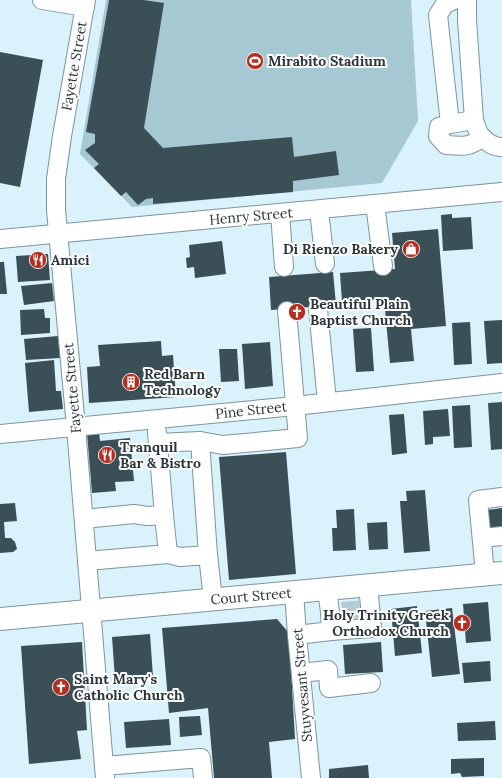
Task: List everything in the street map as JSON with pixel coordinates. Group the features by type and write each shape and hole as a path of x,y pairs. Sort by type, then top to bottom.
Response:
{"main road":[{"name":"Court Street","path":"0,618 494,573"}],"street":[{"path":"42,0 85,4"},
{"path":"450,124 438,15 445,4 454,0"},
{"path":"467,0 474,120 482,138 489,143 502,147"},
{"name":"Fayette Street","path":"85,4 56,178 56,210 84,519 104,772"},
{"path":"474,120 439,127 438,136 446,145 462,146 476,143 482,138"},
{"name":"Henry Street","path":"0,239 502,192"},
{"path":"375,204 383,266"},
{"path":"319,210 325,264"},
{"path":"280,213 284,267"},
{"path":"318,309 327,402"},
{"path":"158,443 205,441 224,445 298,438 287,311"},
{"name":"Pine Street","path":"0,434 76,428 502,384"},
{"path":"207,414 205,441 208,555 213,599"},
{"path":"156,419 168,554"},
{"path":"494,573 482,538 478,500 502,497"},
{"path":"84,519 134,514 146,516 164,515"},
{"path":"482,538 502,536"},
{"path":"87,561 168,554 180,558 208,555"},
{"path":"297,635 372,628 367,609 368,585"},
{"path":"327,589 336,612 331,632"},
{"name":"Stuyvesant Street","path":"294,592 311,778"},
{"path":"301,673 328,670 329,688 371,683"},
{"path":"104,772 201,758 202,778"}],"shaded area":[{"name":"Mirabito Stadium","path":"106,0 411,0 418,121 382,183 132,207 80,154"}],"building":[{"path":"109,0 143,0 164,3 144,128 163,148 292,137 294,157 336,151 339,175 293,181 293,192 153,204 153,198 146,199 138,205 126,192 121,196 94,168 99,164 85,150 95,143 95,134 86,132"},
{"path":"0,52 43,60 20,187 0,183"},
{"path":"452,214 452,218 471,217 473,249 443,251 441,215"},
{"path":"438,229 446,326 411,329 414,361 390,363 384,299 342,302 340,273 395,269 392,233"},
{"path":"222,241 226,274 195,278 194,267 187,268 186,258 190,257 189,245"},
{"path":"48,254 50,280 18,282 16,256"},
{"path":"0,262 4,262 7,294 0,294"},
{"path":"333,272 336,305 271,310 269,277"},
{"path":"52,283 54,301 24,305 21,286"},
{"path":"44,309 45,318 50,318 50,333 21,335 20,310"},
{"path":"502,320 502,363 487,364 484,321"},
{"path":"470,322 472,364 454,365 452,323"},
{"path":"371,328 374,371 356,372 353,329"},
{"path":"58,336 60,358 26,360 24,339"},
{"name":"Red Barn Technology","path":"161,341 162,356 173,355 176,397 89,403 87,367 100,366 98,345"},
{"path":"270,342 273,386 245,389 242,344"},
{"path":"219,349 237,349 239,381 221,382"},
{"path":"54,360 56,391 61,391 63,409 29,412 25,363"},
{"path":"502,402 502,449 491,450 488,403"},
{"path":"470,405 472,447 454,448 452,406"},
{"path":"448,409 450,436 433,437 433,444 425,445 423,411"},
{"path":"404,414 407,453 392,455 389,415"},
{"path":"99,432 100,441 130,438 134,481 115,482 116,491 92,493 87,433"},
{"path":"286,452 296,574 229,580 219,457"},
{"path":"425,490 430,551 404,553 400,501 407,501 406,491"},
{"path":"15,503 17,521 4,522 5,538 11,538 15,542 17,549 13,552 0,553 0,504"},
{"path":"502,508 502,532 491,533 487,510"},
{"path":"354,509 356,550 333,551 332,528 337,528 336,510"},
{"path":"387,522 388,549 369,550 367,523"},
{"path":"488,602 491,641 466,643 463,604"},
{"path":"417,606 422,653 395,656 391,609"},
{"path":"452,608 460,674 432,677 425,611"},
{"path":"277,619 289,633 295,739 269,742 272,778 214,778 208,708 169,713 162,628"},
{"path":"150,634 153,677 115,679 112,637"},
{"path":"82,642 87,730 77,731 81,759 29,764 21,646"},
{"path":"381,642 383,672 345,674 343,645"},
{"path":"490,661 491,681 464,683 462,663"},
{"path":"200,716 202,735 180,737 179,717"},
{"path":"169,719 171,745 126,748 124,722"},
{"path":"495,721 496,740 458,741 457,723"},
{"path":"484,758 484,776 462,777 460,773 451,774 451,759"},
{"path":"368,765 369,778 329,778 329,769"}],"tunnel":[{"path":"342,611 364,609"}],"place":[{"name":"Mirabito Stadium","path":"255,61"},
{"name":"Di Rienzo Bakery","path":"411,249"},
{"name":"Amici","path":"38,260"},
{"name":"Beautiful Plain Baptist Church","path":"297,312"},
{"name":"Red Barn Technology","path":"131,382"},
{"name":"Tranquil Bar & Bistro","path":"107,455"},
{"name":"Holy Trinity Greek Orthodox Church","path":"462,623"},
{"name":"Saint Mary's Catholic Church","path":"61,687"}]}
